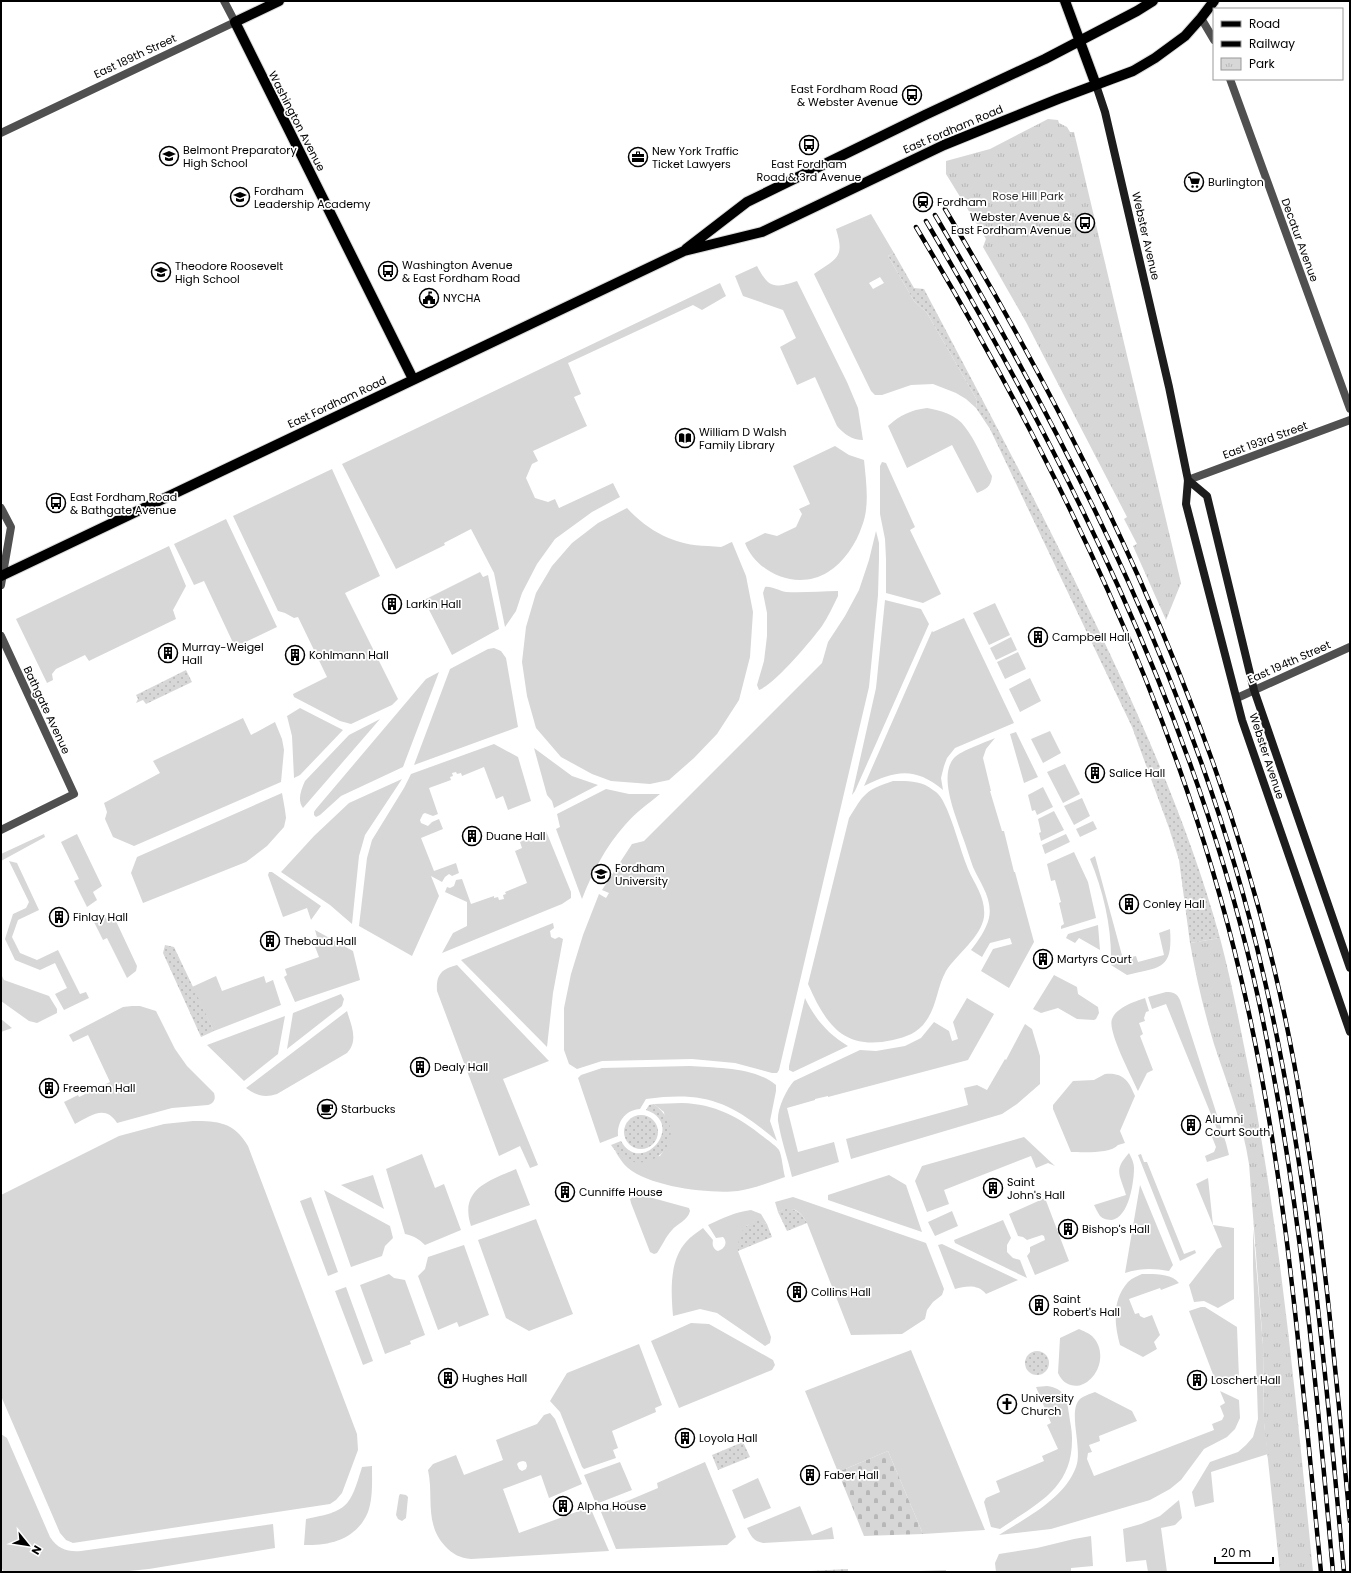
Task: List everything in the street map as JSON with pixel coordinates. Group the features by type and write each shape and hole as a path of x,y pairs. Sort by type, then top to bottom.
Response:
{"main road":[{"name":"East 189th Street","path":"235,22 279,1"},
{"name":"Webster Avenue","path":"1066,1 1096,85 1110,135 1169,387 1188,480 1186,504 1236,698 1249,742 1350,1032"},
{"name":"East Fordham Road","path":"684,251 747,202 1081,41 1153,1"},
{"name":"East Fordham Road","path":"2,579 413,379 684,251 762,232 944,145 1044,104 1133,71 1155,58 1185,36 1214,1"},
{"name":"Washington Avenue","path":"235,22 413,379"},
{"name":"Webster Avenue","path":"1188,480 1207,496 1254,690 1350,968"}],"street":[{"name":"Washington Avenue","path":"224,1 235,22"},
{"path":"1201,18 1213,38"},
{"name":"East 189th Street","path":"1,133 235,22"},
{"name":"Decatur Avenue","path":"1230,80 1350,409"},
{"name":"East 193rd Street","path":"1188,480 1350,420"},
{"path":"1,508 11,527 2,579"},
{"name":"Bathgate Avenue","path":"1,636 74,794 1,830"},
{"name":"East 194th Street","path":"1236,698 1350,647"}],"green space":[{"name":"Rose Hill Park","path":"1048,119 1058,120 1059,123 1067,127 1070,132 1074,132 1181,583 1166,620 1133,546 1137,544 1124,519 1127,517 1026,322 983,247 986,239 946,174 946,161 990,149"},
{"path":"871,214 894,253 888,256 914,301 927,313 977,400 976,408 956,393 933,384 911,385 882,395 875,395 871,391 814,274 833,260 839,252 840,246 836,229","holes":["880,277 884,283 873,289 869,283"]},
{"path":"894,253 914,288 924,289 1019,470 1110,654 1157,758 1185,829 1220,938 1190,943 1179,860 1169,828 1132,727 990,429 976,408 977,400 927,313 914,301 888,256"},
{"path":"757,266 765,279 772,285 777,286 797,281 847,382 858,408 863,440 848,436 837,426 815,377 797,385 780,347 796,338 783,310 743,296 735,276"},
{"path":"720,283 726,296 702,310 693,305 568,363 581,394 574,397 587,426 533,451 538,461 532,464 526,478 535,498 548,502 555,499 559,508 613,483 620,497 592,512 555,539 537,564 522,593 516,611 505,627 494,573 471,529 444,543 445,545 396,569 342,464"},
{"path":"927,408 953,416 962,423 969,432 992,476 989,485 985,489 977,493 952,445 907,468 888,426 906,414"},
{"path":"835,446 849,455 864,460 867,502 866,510 859,533 853,546 834,568 816,577 804,580 792,579 769,571 751,554 745,543 765,533 777,536 796,527 802,514 799,509 810,504 793,466"},
{"path":"882,462 886,463 915,527 910,530 941,594 923,603 886,593 885,539 880,514 880,466"},
{"path":"332,469 380,576 345,593 398,699 392,705 351,724 340,721 294,697 293,694 327,677 298,617 294,618 278,611 233,516"},
{"path":"627,508 644,524 663,536 674,540 696,545 719,547 732,542 746,576 753,612 750,657 739,700 717,734 694,758 669,780 650,784 611,781 592,774 561,757 536,728 527,696 522,662 526,627 536,593 552,566 572,543 598,523"},
{"path":"226,519 277,627 235,647 204,581 194,585 174,544"},
{"path":"876,531 879,543 878,595 869,687 779,1070 777,1073 772,1073 735,1063 692,1059 602,1061 577,1069 569,1064 564,1050 564,1008 571,974 583,935 599,894 606,898 609,893 602,890 632,844 644,841 822,663 828,642 845,616 859,590 869,560"},
{"path":"169,546 186,586 173,610 176,619 89,661 85,655 56,669 52,674 53,680 47,683 16,619"},
{"path":"480,572 483,577 488,575 499,629 452,655 424,600"},
{"path":"765,587 786,592 838,591 838,596 824,623 810,641 774,680 759,690 757,685 764,661 767,636 767,613 763,593"},
{"path":"885,600 921,609 929,624 852,795 876,688"},
{"path":"995,603 1010,635 989,645 973,613"},
{"path":"964,618 1014,723 955,748 947,758 944,766 941,778 943,790 933,782 923,777 904,773 885,777 864,786 932,631 933,632"},
{"path":"1011,637 1017,650 996,660 990,648"},
{"path":"494,648 501,651 506,658 518,727 414,765 450,669 488,649"},
{"path":"1018,652 1026,669 1005,679 997,662"},
{"path":"186,670 192,682 146,704 143,700 136,703 138,699 136,695"},
{"path":"439,672 403,767 341,796 316,817 314,812 316,809 426,679"},
{"path":"1030,678 1041,701 1020,712 1009,689"},
{"path":"300,708 343,730 300,775 294,778 292,736 287,716"},
{"path":"243,718 251,735 275,722 282,739 284,750 281,782 134,846 113,837 105,819 107,812 104,803 160,773 153,761"},
{"path":"380,719 303,808 300,798 305,781 349,735"},
{"path":"1050,731 1061,753 1043,763 1031,739"},
{"path":"1016,732 1038,777 1024,783 1010,734"},
{"path":"995,738 986,749 983,758 990,791 1002,831 1004,831 1034,942 1009,988 981,971 993,949 1012,944 1010,938 990,943 982,957 971,950 986,927 990,911 988,898 972,863 953,807 948,785 950,766 954,758 968,749"},
{"path":"494,744 518,757 531,801 508,810 503,796 496,799 484,767 462,776 461,773 452,773 453,776 450,777 451,780 429,788 438,814 433,816 425,813 423,814 420,820 421,823 428,826 432,822 439,819 443,829 421,838 434,871 456,863 459,873 452,876 449,874 442,882 431,876 439,896 412,956 359,926 367,858 372,840 411,774"},
{"path":"534,748 572,776 598,785 554,808 552,801 547,795"},
{"path":"1065,764 1080,794 1063,803 1047,772"},
{"path":"402,779 365,835 359,856 352,924 330,905 281,872 314,836 349,803"},
{"path":"893,781 924,784 936,792 941,798 947,809 968,869 982,898 984,917 982,924 974,938 946,971 930,1015 923,1025 911,1034 898,1039 862,1042 849,1038 839,1032 830,1023 822,1012 808,984 849,818 858,803 866,794 876,787"},
{"path":"1043,787 1053,807 1037,815 1035,810 1032,811 1028,795"},
{"path":"606,789 629,794 660,794 633,816 618,833 590,879 582,899 556,829 560,827 557,814"},
{"path":"282,793 286,818 284,827 267,846 246,862 143,903 131,873 137,857"},
{"path":"1082,798 1090,816 1074,825 1064,806"},
{"path":"1054,811 1064,830 1041,841 1039,833 1041,832 1038,819"},
{"path":"1093,821 1097,829 1080,837 1076,829"},
{"path":"546,831 571,892 571,898 562,904 442,953 453,933 467,926 467,902 445,892 447,887 450,888 454,886 456,880 462,879 471,904 494,896 494,898 498,897 499,900 504,899 503,895 506,894 505,892 527,883 515,851 522,848 520,842"},
{"path":"44,834 45,837 1,861 1,854"},
{"path":"77,834 102,886 93,892 97,900 87,907 74,881 79,879 61,842"},
{"path":"1066,834 1070,842 1045,854 1042,845"},
{"path":"1074,852 1088,882 1096,918 1061,929 1061,926 1064,924 1059,903 1061,902 1055,880 1051,881 1047,864"},
{"path":"1095,856 1123,959 1136,956 1138,962 1164,955 1159,933 1170,929 1169,952 1167,959 1156,968 1127,975 1111,965 1110,938 1106,911 1090,859"},
{"path":"9,861 17,863 39,910 18,920 12,937 20,953 37,960 58,950 80,994 86,992 89,998 64,1010 55,994 67,988 55,963 40,970 15,960 5,939 13,914 26,908 29,902"},
{"path":"269,872 272,872 321,906 311,920 307,908 283,917 268,875"},
{"path":"104,914 108,922 115,919 137,966 136,971 127,978 107,938 103,940 93,920"},
{"path":"553,923 554,928 550,931 551,937 555,939 559,937 563,939 553,993 547,1047 461,960"},
{"path":"1098,925 1100,950 1079,938 1075,943 1066,938 1068,934"},
{"path":"315,930 353,951 360,980 295,1002 284,977 287,975 285,969 319,957 312,939 317,937"},
{"path":"1220,938 1252,1086 1272,1207 1288,1329 1313,1572 1280,1572 1264,1423 1263,1345 1249,1164 1239,1119 1207,1019 1190,943"},
{"path":"165,945 174,947 214,1031 201,1037 163,953"},
{"path":"457,965 549,1061 503,1079 538,1165 530,1168 520,1146 499,1156 437,991 438,980 441,973 447,968"},
{"path":"1,974 4,980 49,996 57,1009 57,1013 37,1023 29,1021 1,1001"},
{"path":"1054,975 1077,987 1078,994 1098,1007 1099,1013 1096,1019 1077,1019 1058,1008 1041,1013 1033,1009"},
{"path":"216,976 222,991 264,976 266,983 273,980 281,1005 214,1031 192,987"},
{"path":"1166,992 1174,993 1180,1000 1229,1155 1207,1162 1205,1156 1214,1152 1216,1147 1212,1137 1219,1134 1166,1004 1152,1009 1148,997"},
{"path":"341,994 344,999 342,1006 287,1049 293,1013"},
{"path":"805,998 813,1013 828,1031 848,1046 793,1072 789,1070 789,1066"},
{"path":"967,998 994,1014 968,1060 828,1097 815,1099 787,1108 798,1152 834,1142 839,1162 792,1177 781,1135 778,1116 788,1089 794,1081 860,1050 876,1051 905,1046 921,1038 934,1022 949,1031 952,1041 958,1039 953,1022"},
{"path":"1145,998 1149,1011 1146,1012 1144,1018 1145,1021 1139,1023 1143,1034 1140,1036 1153,1070 1147,1073 1138,1091 1117,1044 1111,1025 1114,1015 1118,1011 1136,1001"},
{"path":"140,1006 156,1011 175,1049 187,1066 214,1093 214,1100 208,1105 172,1108 117,1123 108,1114 98,1113 75,1124 64,1102 78,1095 79,1097 110,1082 88,1035 73,1042 69,1035 123,1007"},
{"path":"347,1011 353,1032 353,1043 347,1053 277,1094 261,1096 246,1088"},
{"path":"285,1016 278,1054 244,1081 207,1045"},
{"path":"1,1019 12,1028 1,1032"},
{"path":"1025,1024 1032,1029 1040,1056 1040,1084 1017,1104 1002,1114 851,1159 846,1139 968,1105 964,1088 977,1085 987,1090 1005,1059 1006,1060"},
{"path":"690,1066 723,1068 746,1072 767,1079 776,1085 770,1121 777,1141 746,1117 717,1102 702,1098 667,1097 646,1099 640,1109 635,1110 623,1117 619,1126 618,1136 600,1143 578,1078 581,1075 602,1068"},
{"path":"1105,1074 1116,1074 1121,1076 1128,1082 1135,1096 1120,1131 1125,1143 1103,1151 1071,1152 1053,1109 1053,1105 1073,1081 1094,1080"},
{"path":"682,1103 716,1109 746,1124 779,1150 785,1177 744,1190 726,1192 681,1188 651,1180 638,1175 628,1168 615,1151 626,1159 660,1156 668,1144 664,1112 654,1104"},
{"path":"654,1104 667,1118 671,1132 668,1144 660,1154 649,1161 636,1162 623,1157 611,1145 621,1141 629,1151 639,1153 649,1151 656,1144 661,1135 662,1126 658,1117 646,1110 649,1105"},
{"path":"641,1115 653,1120 658,1132 653,1144 641,1149 629,1144 624,1132 629,1120"},
{"path":"193,1121 225,1124 237,1132 248,1146 357,1434 358,1450 342,1493 330,1504 73,1543 66,1540 60,1533 1,1396 1,1195 119,1136 164,1124"},
{"path":"1024,1137 1055,1166 1048,1163 1036,1168 1031,1156 944,1190 949,1204 927,1212 915,1181 922,1166"},
{"path":"1129,1153 1134,1164 1134,1174 1132,1190 1126,1206 1123,1213 1118,1217 1112,1220 1104,1219 1100,1216 1094,1205 1126,1195 1119,1169"},
{"path":"422,1154 435,1188 444,1184 461,1230 425,1245 416,1238 405,1234 386,1169"},
{"path":"1141,1154 1144,1162 1147,1162 1184,1254 1195,1250 1196,1253 1180,1261 1138,1155"},
{"path":"516,1169 530,1205 471,1226 468,1213 469,1203 473,1195 479,1188 487,1183"},
{"path":"373,1175 384,1209 341,1185"},
{"path":"889,1175 906,1185 922,1232 828,1200 828,1195"},
{"path":"1208,1178 1213,1225 1234,1228 1234,1299 1218,1308 1204,1301 1194,1302 1189,1285 1217,1249 1222,1247 1196,1184"},
{"path":"1140,1185 1173,1265 1169,1271 1147,1269 1125,1273"},
{"path":"324,1190 390,1226 393,1238 385,1246 382,1256 351,1267"},
{"path":"638,1194 689,1208 690,1211 685,1219 670,1232 657,1253 654,1254 650,1252 631,1203 630,1199"},
{"path":"311,1197 338,1272 328,1276 300,1201"},
{"path":"793,1197 926,1243 944,1289 942,1295 933,1302 927,1310 925,1319 902,1334 851,1335 807,1223 795,1210 788,1209 778,1212 775,1202"},
{"path":"1045,1198 1069,1261 1035,1275 1027,1256 1030,1252 1030,1247 1045,1240 1044,1236 1042,1235 1027,1240 1018,1236 1009,1214"},
{"path":"788,1208 799,1213 807,1223 787,1231 778,1212"},
{"path":"751,1210 761,1214 767,1224 756,1222 746,1226 738,1251 771,1337 770,1343 765,1346 717,1313 700,1309 673,1316 672,1277 680,1250 692,1236 703,1228 713,1240 714,1248 718,1251 722,1249 725,1245 725,1239 723,1237 716,1238 708,1225 734,1214"},
{"path":"952,1211 958,1226 935,1236 928,1222"},
{"path":"536,1219 573,1314 529,1331 506,1318 478,1240"},
{"path":"1003,1220 1011,1238 1007,1245 1007,1252 1013,1258 1020,1260 1027,1278 955,1243 954,1240"},
{"path":"759,1221 767,1224 772,1237 738,1251 742,1231 749,1224"},
{"path":"1253,1229 1263,1345 1264,1423 1268,1454 1211,1472 1214,1502 1195,1507 1192,1492 1210,1462 1238,1452 1246,1445 1253,1437 1258,1419"},
{"path":"942,1244 1018,1280 986,1294 976,1287 963,1287 955,1289 938,1245"},
{"path":"464,1245 489,1315 459,1327 457,1322 438,1330 418,1276 425,1269 428,1257"},
{"path":"389,1274 394,1278 405,1280 425,1335 410,1341 411,1344 385,1354 360,1285"},
{"path":"1142,1274 1157,1274 1172,1277 1179,1283 1129,1299 1135,1314 1139,1313 1140,1316 1144,1318 1152,1315 1160,1335 1154,1342 1157,1349 1143,1357 1120,1345 1116,1328 1116,1312 1119,1296 1128,1282"},
{"path":"346,1287 373,1361 363,1365 335,1291"},
{"path":"1205,1307 1237,1327 1239,1378 1217,1385 1189,1311"},
{"path":"691,1323 709,1324 773,1360 775,1365 772,1370 679,1408 651,1341"},
{"path":"1079,1329 1092,1336 1098,1345 1100,1354 1096,1372 1091,1379 1084,1384 1076,1386 1065,1382 1058,1373 1060,1338"},
{"path":"639,1344 662,1405 655,1408 656,1412 612,1431 618,1448 613,1450 616,1458 584,1469 560,1412 550,1401 567,1373"},
{"path":"911,1350 985,1530 923,1534 888,1451 838,1472 805,1391"},
{"path":"1037,1351 1042,1352 1048,1358 1048,1368 1042,1374 1037,1375 1032,1374 1026,1368 1025,1363 1026,1358 1032,1352"},
{"path":"1047,1386 1058,1389 1066,1398 1072,1438 1071,1456 1066,1470 1059,1483 1039,1503 1000,1529 991,1527 984,1502 986,1498 1000,1492 996,1481 1044,1461 1042,1456 1058,1449 1047,1425 1051,1423 1036,1387"},
{"path":"1220,1391 1239,1400 1240,1418 1235,1429 1227,1437 1204,1449 1181,1480 1170,1489 1150,1500 1051,1529 999,1535 1044,1506 1054,1498 1071,1478 1078,1459 1075,1413 1076,1406 1082,1397 1095,1392 1132,1411 1137,1421 1099,1436 1100,1441 1089,1445 1092,1452 1088,1453 1087,1459 1094,1476 1214,1430 1212,1424 1222,1420 1224,1416 1220,1406 1225,1403"},
{"path":"550,1413 555,1419 582,1484 549,1498 541,1475 503,1489 519,1533 590,1507 609,1551 471,1559 460,1557 450,1551 438,1537 434,1528 428,1470 433,1464 456,1455 464,1475 503,1460 496,1440 537,1424 544,1415","holes":["523,1461 526,1462 526,1469 522,1471 519,1469 517,1464"]},
{"path":"1,1434 7,1438 50,1537 63,1549 81,1551 273,1524 275,1548 149,1569 119,1572 4,1572 1,1567"},
{"path":"743,1442 750,1457 718,1470 712,1455"},
{"path":"888,1451 923,1534 864,1536 838,1472"},
{"path":"620,1462 632,1490 596,1504 584,1475"},
{"path":"705,1462 736,1537 727,1545 616,1549 601,1512 658,1488 657,1483"},
{"path":"372,1466 370,1507 357,1529 350,1535 333,1542 304,1545 306,1519 339,1510 350,1499 362,1467"},
{"path":"758,1478 771,1508 744,1519 732,1490"},
{"path":"400,1494 408,1497 406,1518 402,1521 398,1519 396,1515"},
{"path":"1179,1500 1182,1518 1175,1525 1161,1528 1167,1572 1148,1572 1146,1560 1126,1562 1123,1529 1141,1524 1160,1516"},
{"path":"800,1506 812,1535 832,1527 834,1539 763,1543 751,1536 747,1528"},
{"path":"1091,1536 1093,1566 1071,1568 1071,1572 996,1572 995,1563 999,1554 1037,1548"},
{"path":"848,1569 848,1572 791,1572"},
{"path":"946,1570 946,1572 895,1572"}],"railway":[{"path":"945,209 997,298 1047,389 1094,482 1138,576 1179,672 1215,770 1247,868 1274,968 1289,1036 1312,1174 1337,1382 1350,1521"},
{"path":"935,215 1037,396 1084,488 1128,582 1169,677 1205,774 1237,872 1263,973 1279,1047 1304,1196 1314,1271 1330,1421 1344,1572"},
{"path":"926,221 1027,401 1074,493 1118,586 1158,681 1195,777 1227,875 1253,975 1269,1049 1282,1123 1312,1347 1333,1572"},
{"path":"916,227 968,316 1017,406 1064,497 1108,590 1148,685 1184,781 1215,879 1241,978 1257,1051 1270,1125 1291,1274 1321,1572"}],"place":[{"name":"East Fordham Road & Webster Avenue","path":"912,95"},
{"name":"East Fordham Road & 3rd Avenue","path":"809,145"},
{"name":"Belmont Preparatory High School","path":"169,156"},
{"name":"New York Traffic Ticket Lawyers","path":"638,157"},
{"name":"Burlington","path":"1194,182"},
{"name":"Fordham Leadership Academy","path":"240,197"},
{"name":"Fordham","path":"923,202"},
{"name":"Webster Avenue & East Fordham Avenue","path":"1085,223"},
{"name":"Washington Avenue & East Fordham Road","path":"388,271"},
{"name":"Theodore Roosevelt High School","path":"161,272"},
{"name":"NYCHA","path":"429,298"},
{"name":"William D Walsh Family Library","path":"685,438"},
{"name":"East Fordham Road & Bathgate Avenue","path":"56,503"},
{"name":"Larkin Hall","path":"392,604"},
{"name":"Campbell Hall","path":"1038,637"},
{"name":"Murray-Weigel Hall","path":"168,653"},
{"name":"Kohlmann Hall","path":"295,655"},
{"name":"Salice Hall","path":"1095,773"},
{"name":"Duane Hall","path":"472,836"},
{"name":"Fordham University","path":"601,874"},
{"name":"Conley Hall","path":"1129,904"},
{"name":"Finlay Hall","path":"59,917"},
{"name":"Thebaud Hall","path":"270,941"},
{"name":"Martyrs Court","path":"1043,959"},
{"name":"Dealy Hall","path":"420,1067"},
{"name":"Freeman Hall","path":"49,1088"},
{"name":"Starbucks","path":"327,1109"},
{"name":"Alumni Court South","path":"1191,1125"},
{"name":"Saint John's Hall","path":"993,1188"},
{"name":"Cunniffe House","path":"565,1192"},
{"name":"Bishop's Hall","path":"1068,1229"},
{"name":"Collins Hall","path":"797,1292"},
{"name":"Saint Robert's Hall","path":"1039,1305"},
{"name":"Hughes Hall","path":"448,1378"},
{"name":"Loschert Hall","path":"1197,1380"},
{"name":"University Church","path":"1007,1404"},
{"name":"Loyola Hall","path":"685,1438"},
{"name":"Faber Hall","path":"810,1475"},
{"name":"Alpha House","path":"563,1506"}]}
